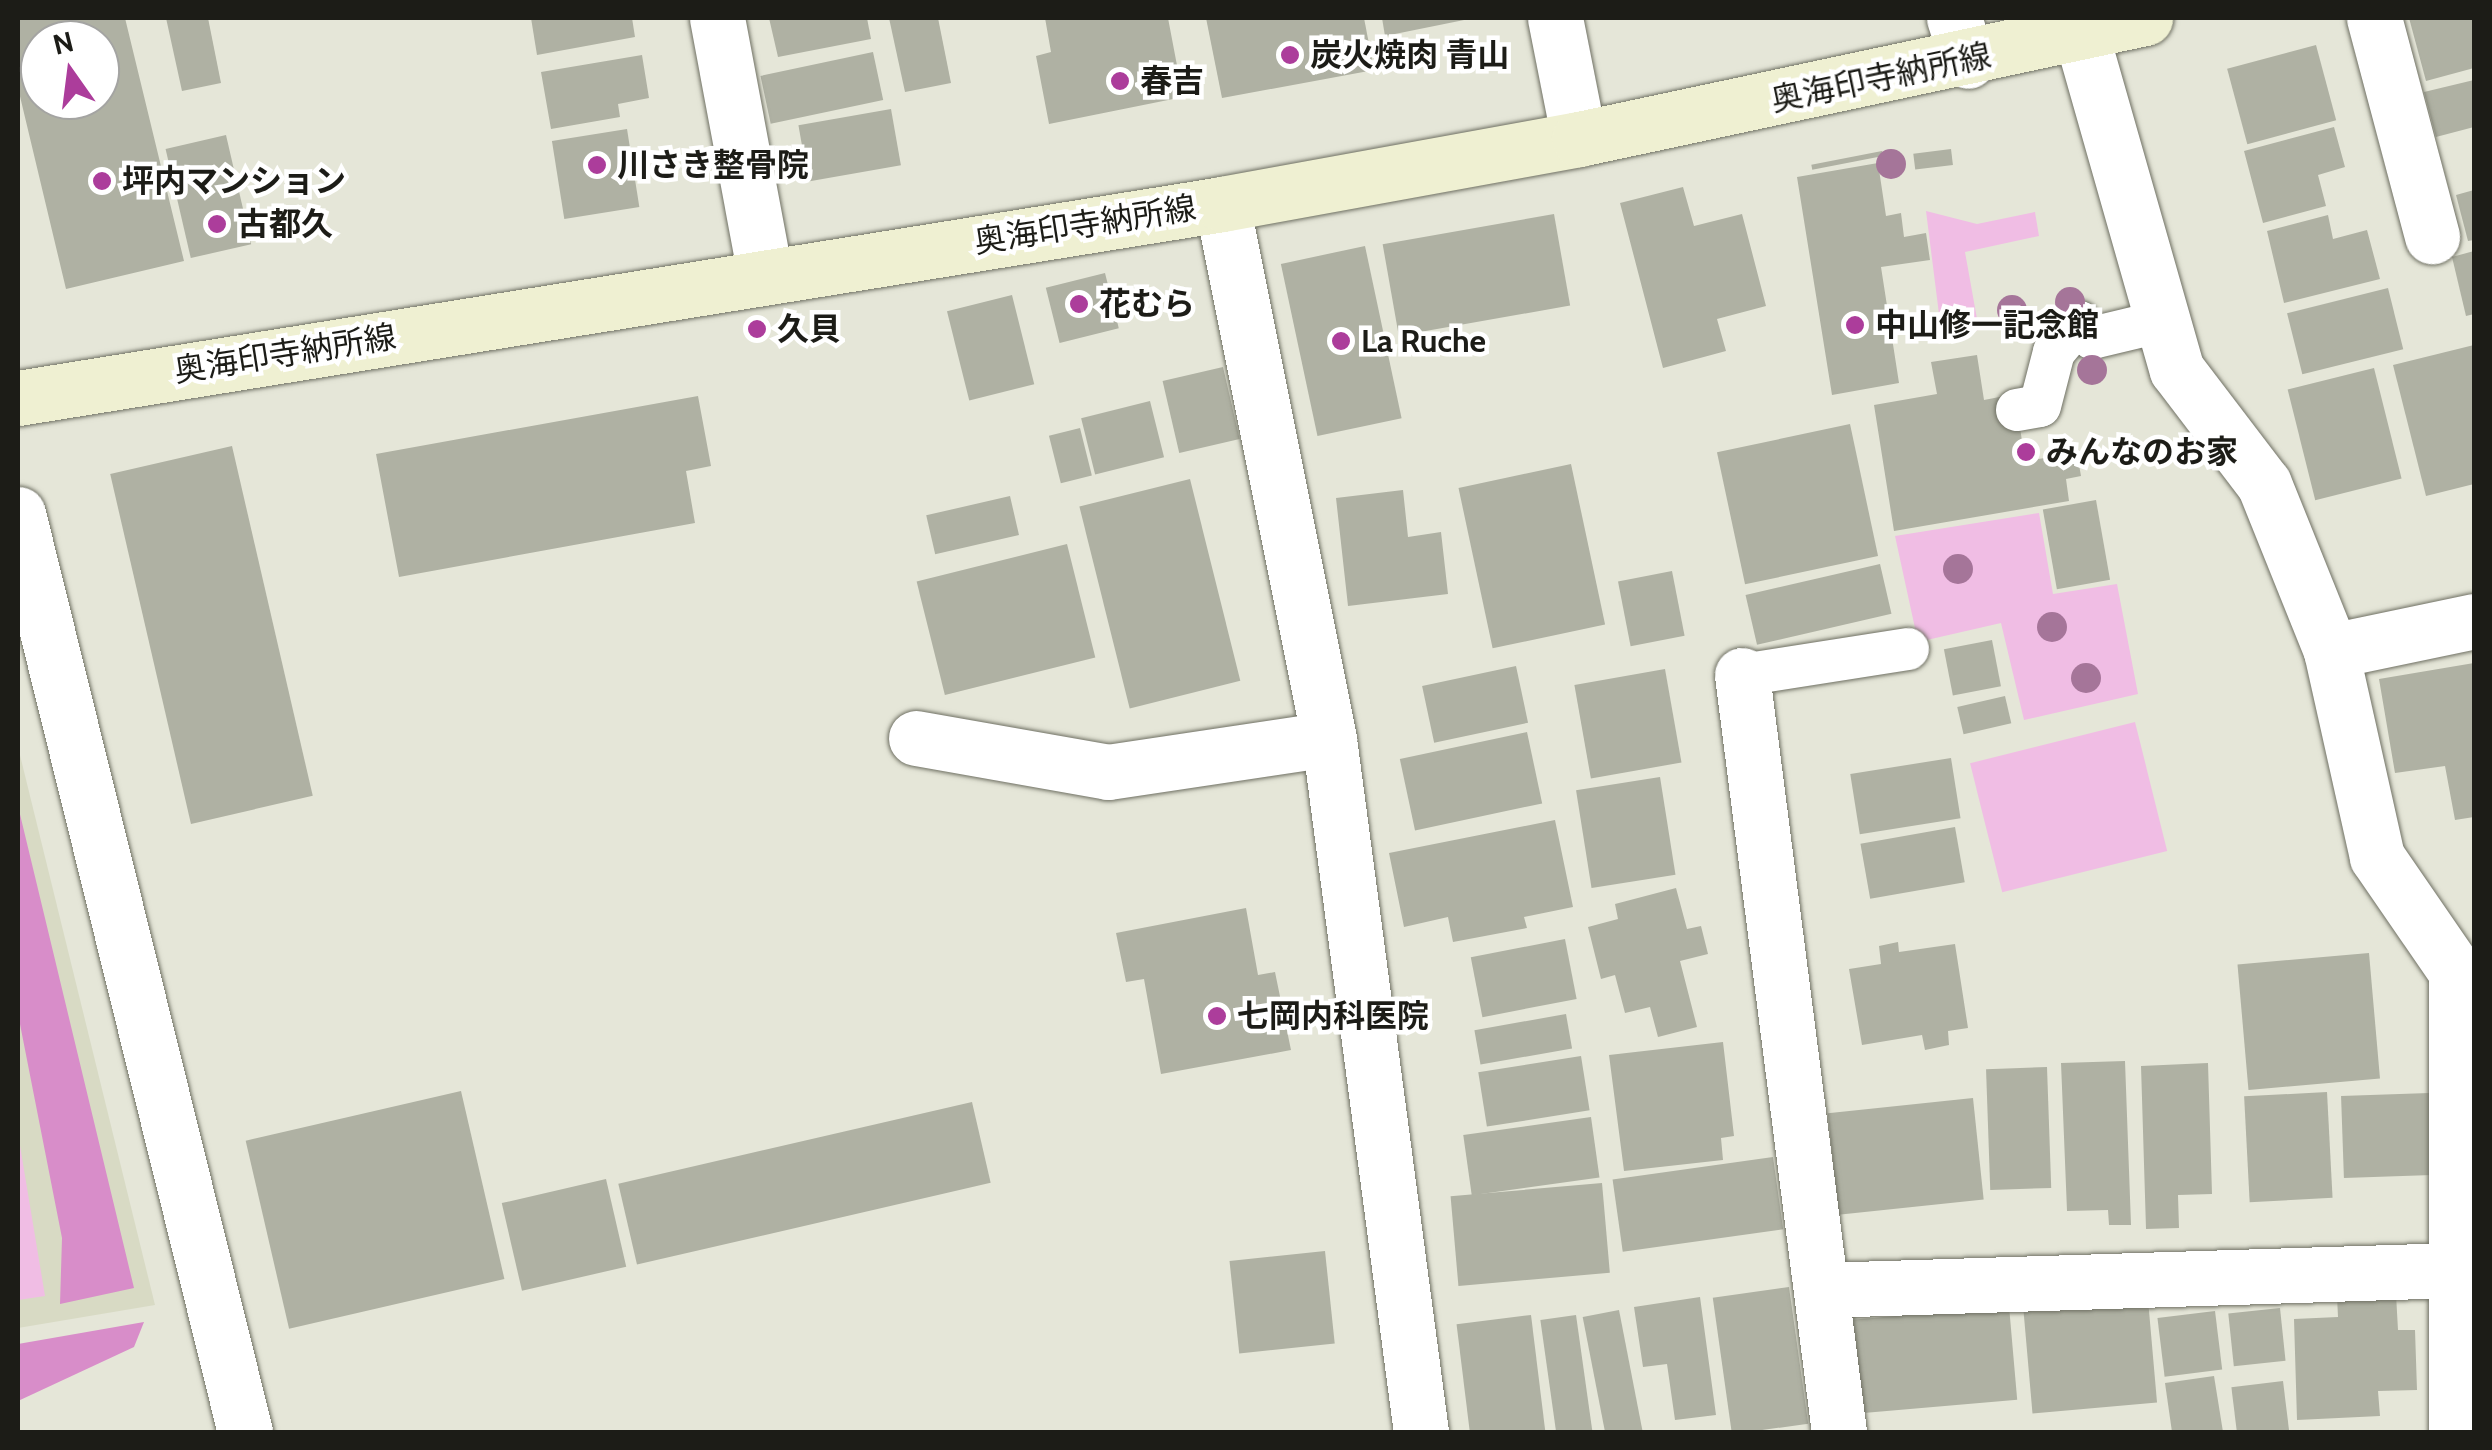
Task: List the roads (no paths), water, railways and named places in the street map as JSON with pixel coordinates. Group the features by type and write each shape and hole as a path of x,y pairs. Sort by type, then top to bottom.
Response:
{"main road":[{"name":"奥海印寺納所線","path":"18,398 1222,204 1580,140 1961,39 2081,34 2145,18"}],"street":[{"path":"717,18 765,275"},
{"path":"1556,18 1580,140"},
{"path":"2374,18 2432,236"},
{"path":"2081,34 2177,370 2264,484 2332,651 2378,856 2456,972 2465,1153 2456,1270 2456,1432"},
{"path":"1222,204 1329,739 1420,1432"},
{"path":"18,514 245,1432"},
{"path":"2332,651 2474,621"},
{"path":"1742,675 1840,1432"},
{"path":"916,738 1108,772 1329,739"},
{"path":"1822,1290 2456,1270"}],"lane":[{"path":"2017,410 2040,406 2054,352 2079,322 2092,338 2163,321"},
{"path":"1742,675 1908,649"}],"place":[{"name":"炭火焼肉 青山","path":"1290,55"},
{"name":"春吉","path":"1120,81"},
{"name":"川さき整骨院","path":"597,165"},
{"name":"坪内マンション","path":"102,181"},
{"name":"古都久","path":"217,224"},
{"name":"花むら","path":"1079,304"},
{"name":"中山修一記念館","path":"1855,325"},
{"name":"久貝","path":"757,329"},
{"name":"La Ruche","path":"1341,341"},
{"name":"みんなのお家","path":"2026,452"},
{"name":"七岡内科医院","path":"1217,1016"}]}
